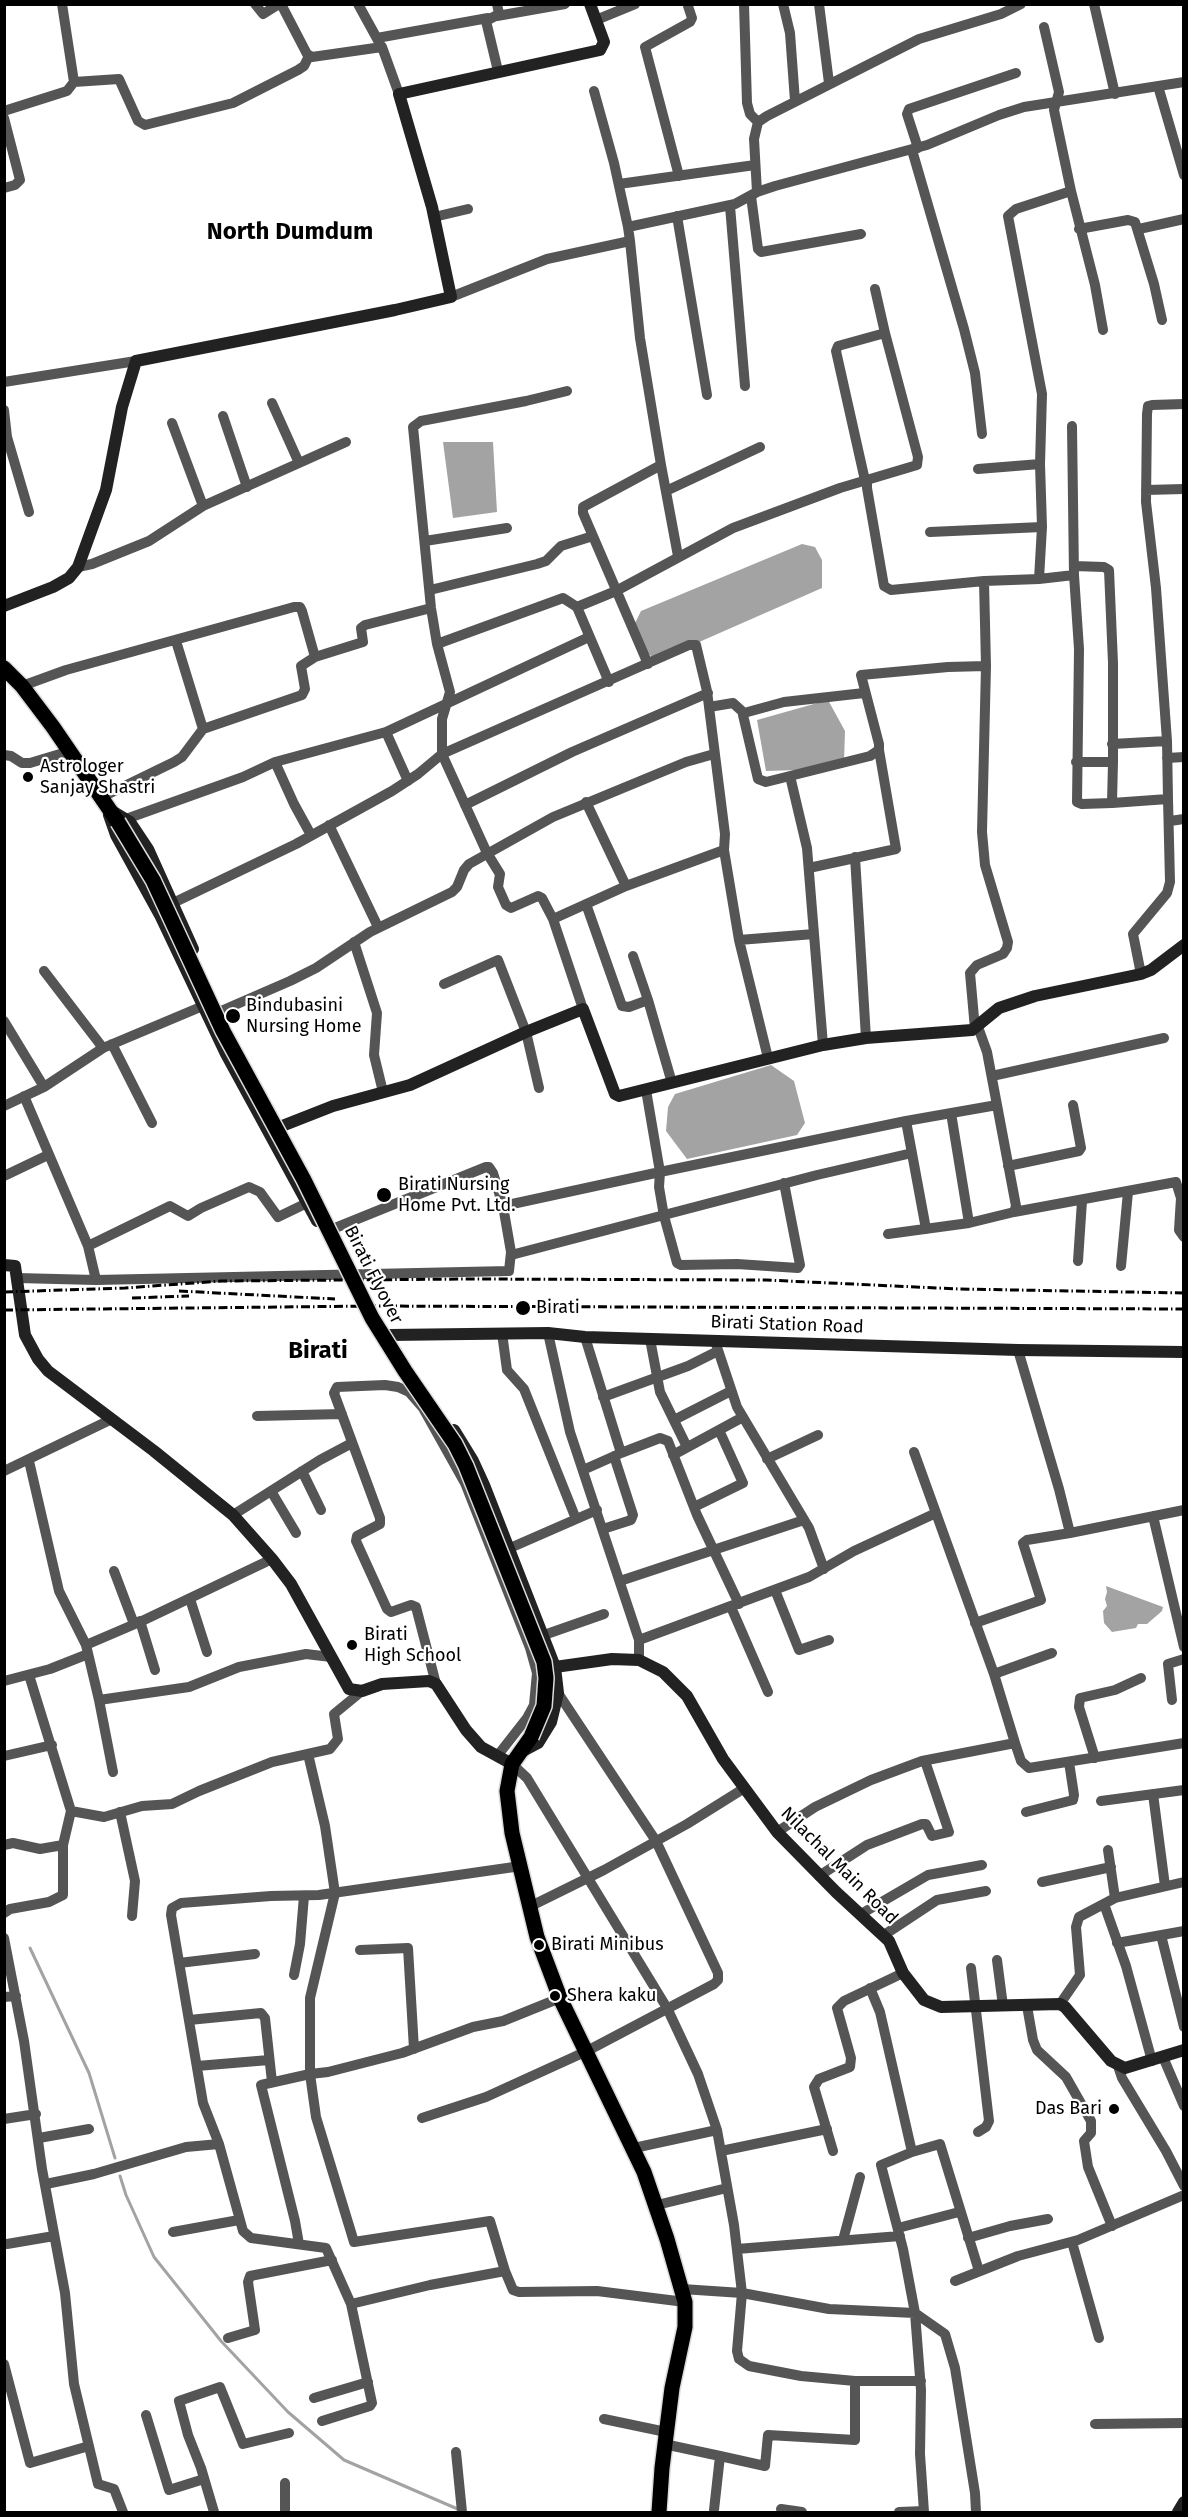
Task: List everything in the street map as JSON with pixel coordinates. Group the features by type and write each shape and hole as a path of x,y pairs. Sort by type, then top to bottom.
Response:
{"main road":[{"name":"Birati Flyover","path":"4,668 22,686 70,751 104,803 122,821 153,880 223,1031 304,1180 372,1318 455,1444 466,1466 544,1662 546,1677 544,1706 531,1737 516,1758"},
{"path":"516,1758 507,1783 512,1833 543,1956 560,1998 620,2124 634,2148 657,2205 683,2295 685,2327 672,2388 659,2512"}],"street":[{"path":"4,111 67,91 74,82 62,4"},
{"path":"255,4 262,14 280,4 309,56"},
{"path":"358,4 380,43 399,94 434,218 451,297"},
{"path":"309,56 317,57 380,43 494,13 565,4"},
{"path":"399,94 600,50 604,42 590,4"},
{"path":"596,20 635,4"},
{"path":"744,4 747,103 750,114 758,122"},
{"path":"783,4 790,33 795,101"},
{"path":"819,4 829,83"},
{"path":"861,234 761,252 758,249 754,194 754,139 758,122 829,83 919,39 1001,14 1021,4"},
{"path":"1094,4 1115,93"},
{"path":"679,176 645,47 690,22 692,18 689,5"},
{"path":"494,13 486,24 498,71"},
{"path":"1044,27 1059,92 1054,110 1079,230 1095,285 1103,330"},
{"path":"74,82 119,79 138,121 145,125 233,103 298,70 304,66 309,56"},
{"path":"982,434 975,373 907,114 909,109 1016,73"},
{"path":"628,227 730,206 754,194 915,149 1024,107 1184,82"},
{"path":"1158,86 1184,175"},
{"path":"594,91 628,227 640,338 678,556"},
{"path":"4,188 15,185 20,180 5,119"},
{"path":"618,184 755,165"},
{"path":"1039,579 1042,526 1040,465 1042,394 1008,216 1016,209 1071,192"},
{"path":"730,206 746,386"},
{"path":"434,218 468,209"},
{"path":"677,216 707,395"},
{"path":"1139,229 1184,219"},
{"path":"1079,230 1128,220 1135,222 1139,229 1162,320"},
{"path":"4,382 136,361 372,315 451,297 547,259 630,241"},
{"path":"578,607 616,591 733,528 867,480 911,467 919,461 875,289"},
{"path":"885,333 838,346 836,349 864,476 867,480 885,589 900,590 984,581 1039,579 1104,567 1109,570 1113,663 1112,804"},
{"path":"4,606 53,587 69,578 78,567 106,490 122,407 136,361"},
{"path":"567,391 414,424 431,608 437,644 449,686 449,698 442,719 442,754 487,853 500,874 498,887 508,907 514,907 539,896 553,919 615,1094 619,1096 646,1090 823,1045 866,1038 977,1028 999,1008 1151,970 1184,945"},
{"path":"272,403 298,463"},
{"path":"1141,974 1133,934 1167,893 1170,882 1167,741 1146,490 1147,409 1152,405 1184,404"},
{"path":"4,410 6,439 30,512"},
{"path":"223,416 247,486"},
{"path":"172,423 203,506"},
{"path":"1072,426 1074,571 1079,650 1077,802 1079,804 1112,804 1168,799"},
{"path":"78,567 92,564 149,541 203,506 346,442"},
{"path":"666,491 760,447"},
{"path":"648,664 583,513 584,507 661,465"},
{"path":"978,469 1040,465"},
{"path":"1146,490 1184,489"},
{"path":"930,532 1042,526"},
{"path":"425,541 507,528"},
{"path":"430,590 537,564 546,561 561,546 593,536"},
{"path":"984,581 986,666 982,832 985,865 1008,942 1003,954 977,965 970,973 977,1028 987,1052 992,1076 1016,1206 1014,1212"},
{"path":"437,644 563,598 578,607 609,682"},
{"path":"22,686 66,670 176,642 298,606 302,611 315,657"},
{"path":"17,1278 96,1280 509,1271 512,1252 494,1173 489,1167 326,1230 314,1216 203,1007 160,915 116,835 104,803 182,757 203,729 302,695 305,689 302,664 315,657 363,642 361,628 364,625 431,608"},
{"path":"498,1755 527,1718 534,1705 537,1673 530,1648 465,1483 423,1408 405,1390 385,1385 337,1387 334,1391 381,1521 378,1526 357,1536 356,1540 387,1609 391,1612 411,1605 416,1607 436,1684 466,1730 481,1747 498,1755 516,1758 538,1743 546,1732 558,1693 555,1667 510,1548 467,1450 389,1335 218,1006 148,849 122,821 243,777 275,762 386,732 589,638"},
{"path":"176,642 203,729"},
{"path":"173,903 311,835 408,781 442,754 689,645 696,645 708,693 725,834 724,850 739,940 768,1058"},
{"path":"809,868 896,849 879,744 860,678 863,674 986,666"},
{"path":"465,805 572,752 708,693"},
{"path":"744,713 784,702 864,693"},
{"path":"710,707 733,703 744,713"},
{"path":"744,713 743,720 758,778 766,782 870,756 879,750"},
{"path":"386,732 408,781"},
{"path":"1112,744 1167,741"},
{"path":"4,754 22,764 70,751"},
{"path":"4,1106 44,1087 108,1046 203,1007 218,1006 290,981 378,927 452,892 457,887 466,866 553,817 586,802 714,754"},
{"path":"1167,758 1184,757"},
{"path":"275,762 311,835"},
{"path":"1076,762 1113,762"},
{"path":"790,776 807,848 823,1045"},
{"path":"586,802 626,886"},
{"path":"1170,821 1184,819"},
{"path":"329,825 378,927"},
{"path":"553,919 626,886 724,850"},
{"path":"855,857 866,1038"},
{"path":"586,904 622,1006 629,1007 648,1000"},
{"path":"739,940 814,934"},
{"path":"354,942 377,1013 374,1055 384,1092"},
{"path":"633,956 672,1083"},
{"path":"444,984 498,960 526,1032 539,1088"},
{"path":"44,971 108,1046 152,1123"},
{"path":"282,1126 317,1111 420,1081 526,1032 583,1009"},
{"path":"4,1021 44,1087"},
{"path":"992,1076 1164,1038"},
{"path":"646,1090 660,1172 659,1187 664,1216 678,1264 737,1264 798,1268 800,1265 784,1183"},
{"path":"24,1096 88,1246 96,1280"},
{"path":"502,1206 906,1121 997,1105"},
{"path":"1008,1166 1079,1151 1081,1148 1073,1105"},
{"path":"951,1113 969,1223"},
{"path":"906,1121 926,1229"},
{"path":"512,1252 515,1254 784,1183 912,1153"},
{"path":"4,1176 48,1155"},
{"path":"888,1234 969,1223 1014,1212 1176,1182 1181,1198 1179,1230 1184,1237"},
{"path":"88,1246 170,1206 188,1216 249,1187 260,1192 278,1217 307,1203"},
{"path":"1121,1266 1128,1192"},
{"path":"1078,1261 1082,1201"},
{"path":"4,1265 15,1266 25,1335 38,1359 48,1371 233,1515 291,1584 349,1689 362,1691"},
{"path":"502,1333 507,1370 524,1389 576,1519"},
{"path":"548,1333 570,1432 639,1640 639,1660"},
{"name":"Birati Station Road","path":"389,1335 548,1333 585,1337 650,1339 717,1346 1184,1352"},
{"path":"585,1337 633,1515 628,1521 603,1529"},
{"path":"650,1339 656,1378 687,1447"},
{"path":"603,1397 688,1366 717,1346 731,1391 743,1417 812,1533 824,1569"},
{"path":"1018,1350 1070,1533"},
{"path":"674,1420 731,1391"},
{"path":"257,1416 342,1414"},
{"path":"673,1455 743,1417"},
{"path":"4,1471 29,1461 112,1419"},
{"path":"694,1507 743,1483 719,1430"},
{"path":"768,1460 818,1435"},
{"path":"583,1470 663,1438 668,1441 714,1551 768,1692"},
{"path":"233,1515 352,1443"},
{"path":"914,1452 994,1674 1021,1761 1029,1768 1184,1743"},
{"path":"29,1461 37,1505 59,1591 87,1650 112,1772"},
{"path":"302,1472 321,1510"},
{"path":"271,1491 296,1533"},
{"path":"510,1548 597,1510"},
{"path":"975,1623 1041,1600 1023,1543 1027,1540 1184,1510"},
{"path":"639,1640 824,1569 854,1551 936,1514"},
{"path":"1153,1516 1184,1647"},
{"path":"620,1581 804,1520"},
{"path":"4,1681 50,1670 137,1623 272,1559"},
{"path":"114,1571 155,1670"},
{"path":"774,1590 799,1650 829,1640"},
{"path":"190,1599 207,1652"},
{"path":"544,1635 604,1614"},
{"path":"994,1674 1052,1653"},
{"path":"99,1700 189,1687 239,1667 306,1654 331,1657"},
{"name":"Nilachal Main Road","path":"555,1667 612,1659 639,1660 663,1672 687,1696 712,1742 743,1789 777,1832 819,1876 884,1935 903,1973 924,2000 941,2007 1060,2004"},
{"path":"1172,1700 1168,1664 1184,1659"},
{"path":"4,1912 49,1902 63,1895 63,1845 71,1811 29,1675"},
{"path":"1095,1758 1079,1707 1080,1698 1115,1689 1141,1678"},
{"path":"71,1811 104,1817 142,1806 172,1804 272,1762 330,1749 338,1739 334,1714 362,1691 382,1684 429,1682 436,1684"},
{"path":"422,2118 486,2097 586,2051 714,1984 717,1980 717,1973 656,1841 558,1693"},
{"path":"777,1832 815,1807 871,1780 925,1761 1015,1743"},
{"path":"4,1756 52,1745"},
{"path":"308,1754 325,1826 335,1893 310,1998 310,2074 316,2117 354,2242 490,2221 505,2271 513,2290 519,2292 597,2291 683,2295 741,2293 829,2309 915,2313 945,2334 955,2368 976,2512"},
{"path":"516,1758 667,2008 698,2074 717,2130 737,2249 741,2293 737,2351 739,2359 749,2366 801,2376 855,2381 921,2381"},
{"path":"819,1876 867,1845 922,1824 926,1824 932,1836 949,1832 925,1761"},
{"path":"1026,1812 1072,1800 1074,1795 1069,1762"},
{"path":"531,1906 587,1879 656,1841 743,1789"},
{"path":"1101,1801 1184,1790"},
{"path":"1153,1794 1165,1886"},
{"path":"120,1812 135,1881 132,1917"},
{"path":"4,1845 13,1843 40,1849 63,1845"},
{"path":"1108,1850 1116,1898"},
{"path":"861,1914 928,1875 982,1865"},
{"path":"322,2421 371,2405 351,2304 326,2248 251,2238 243,2231 219,2144 203,2103 171,1915 175,1905 335,1893 521,1866"},
{"path":"1042,1882 1111,1867"},
{"path":"1184,1882 1116,1898 1079,1917 1076,1927 1080,1975 1060,2004 1118,2066 1122,2078 1166,2151 1184,2186"},
{"path":"884,1935 937,1900 986,1891"},
{"path":"294,1975 300,1944 304,1896"},
{"path":"1104,1904 1158,2059 1184,2106"},
{"path":"1117,1942 1184,1931"},
{"path":"1161,1935 1184,2027"},
{"path":"4,1938 16,1996 65,2293 74,2384 98,2484 114,2489 123,2512"},
{"path":"360,1950 408,1948 414,2049"},
{"path":"179,1963 255,1954"},
{"path":"997,1959 1003,2006"},
{"path":"971,1968 989,2121 986,2127 978,2132"},
{"path":"833,2151 814,2087 815,2082 823,2077 848,2070 851,2062 837,2008 844,2001 903,1973"},
{"path":"870,1988 880,2012 912,2152"},
{"path":"4,1997 16,1996"},
{"path":"299,2244 261,2085 328,2072 414,2049 473,2027 503,2021 560,1998"},
{"path":"1027,2006 1037,2050 1066,2077 1091,2121 1091,2133 1084,2141 1088,2167 1112,2226"},
{"path":"189,2020 261,2013 265,2018 272,2082"},
{"path":"1118,2066 1132,2067 1184,2050"},
{"path":"197,2066 269,2060"},
{"path":"4,2119 36,2114"},
{"path":"39,2138 89,2129"},
{"path":"721,2151 826,2129"},
{"path":"634,2148 717,2130"},
{"path":"46,2184 94,2174 186,2147 219,2144"},
{"path":"899,2512 924,2512 920,2454 921,2381 915,2313 881,2165 912,2152 940,2144 978,2271"},
{"path":"843,2240 860,2177"},
{"path":"657,2205 728,2188"},
{"path":"955,2282 1018,2256 1072,2242 1184,2195"},
{"path":"737,2249 843,2240 898,2232 959,2212"},
{"path":"173,2232 239,2220"},
{"path":"968,2238 1010,2226 1048,2220"},
{"path":"7,2244 54,2236"},
{"path":"1072,2242 1099,2338"},
{"path":"228,2338 255,2330 248,2282 250,2276 332,2260"},
{"path":"351,2304 430,2285 505,2271"},
{"path":"4,2364 30,2463 89,2446"},
{"path":"604,2419 720,2456 765,2466 768,2435 855,2440 855,2381"},
{"path":"314,2398 368,2382"},
{"path":"214,2512 179,2401 220,2387 243,2444 290,2433"},
{"path":"146,2415 169,2490 204,2479"},
{"path":"1095,2424 1184,2423"},
{"path":"456,2452 461,2510"},
{"path":"714,2510 720,2456"},
{"path":"285,2482 285,2512"},
{"path":"1178,2512 1183,2502"},
{"path":"781,2509 802,2512"}],"shaded area":[{"path":"443,442 493,442 497,512 453,518"},
{"path":"802,544 815,547 822,560 822,588 656,661 646,651 635,623 641,611"},
{"path":"828,700 845,731 844,762 830,769 766,771 757,720"},
{"path":"771,1065 794,1081 805,1123 797,1135 687,1159 666,1131 668,1107 675,1094"},
{"path":"1106,1586 1163,1607 1162,1611 1147,1624 1138,1624 1136,1628 1112,1632 1104,1623 1103,1611 1107,1606"}],"waterway":[{"path":"30,1948 89,2073 115,2158"},
{"path":"120,2176 126,2195 154,2257 221,2341 288,2412 344,2460 460,2510"}],"railway":[{"path":"4,1292 125,1288 221,1281 472,1279 766,1280 959,1289 1184,1293"},
{"path":"179,1291 335,1299"},
{"path":"132,1298 189,1296"},
{"path":"4,1310 372,1306 1184,1309"}],"place":[{"name":"Astrologer Sanjay Shastri","path":"28,777"},
{"name":"Bindubasini Nursing Home","path":"233,1016"},
{"name":"Birati Nursing Home Pvt. Ltd.","path":"384,1195"},
{"name":"Birati","path":"523,1308"},
{"name":"Birati High School","path":"352,1645"},
{"name":"Birati Minibus","path":"539,1945"},
{"name":"Shera kaku","path":"555,1996"},
{"name":"Das Bari","path":"1114,2109"}],"district":[{"name":"North Dumdum","path":"290,232"},
{"name":"Birati","path":"318,1351"}]}
